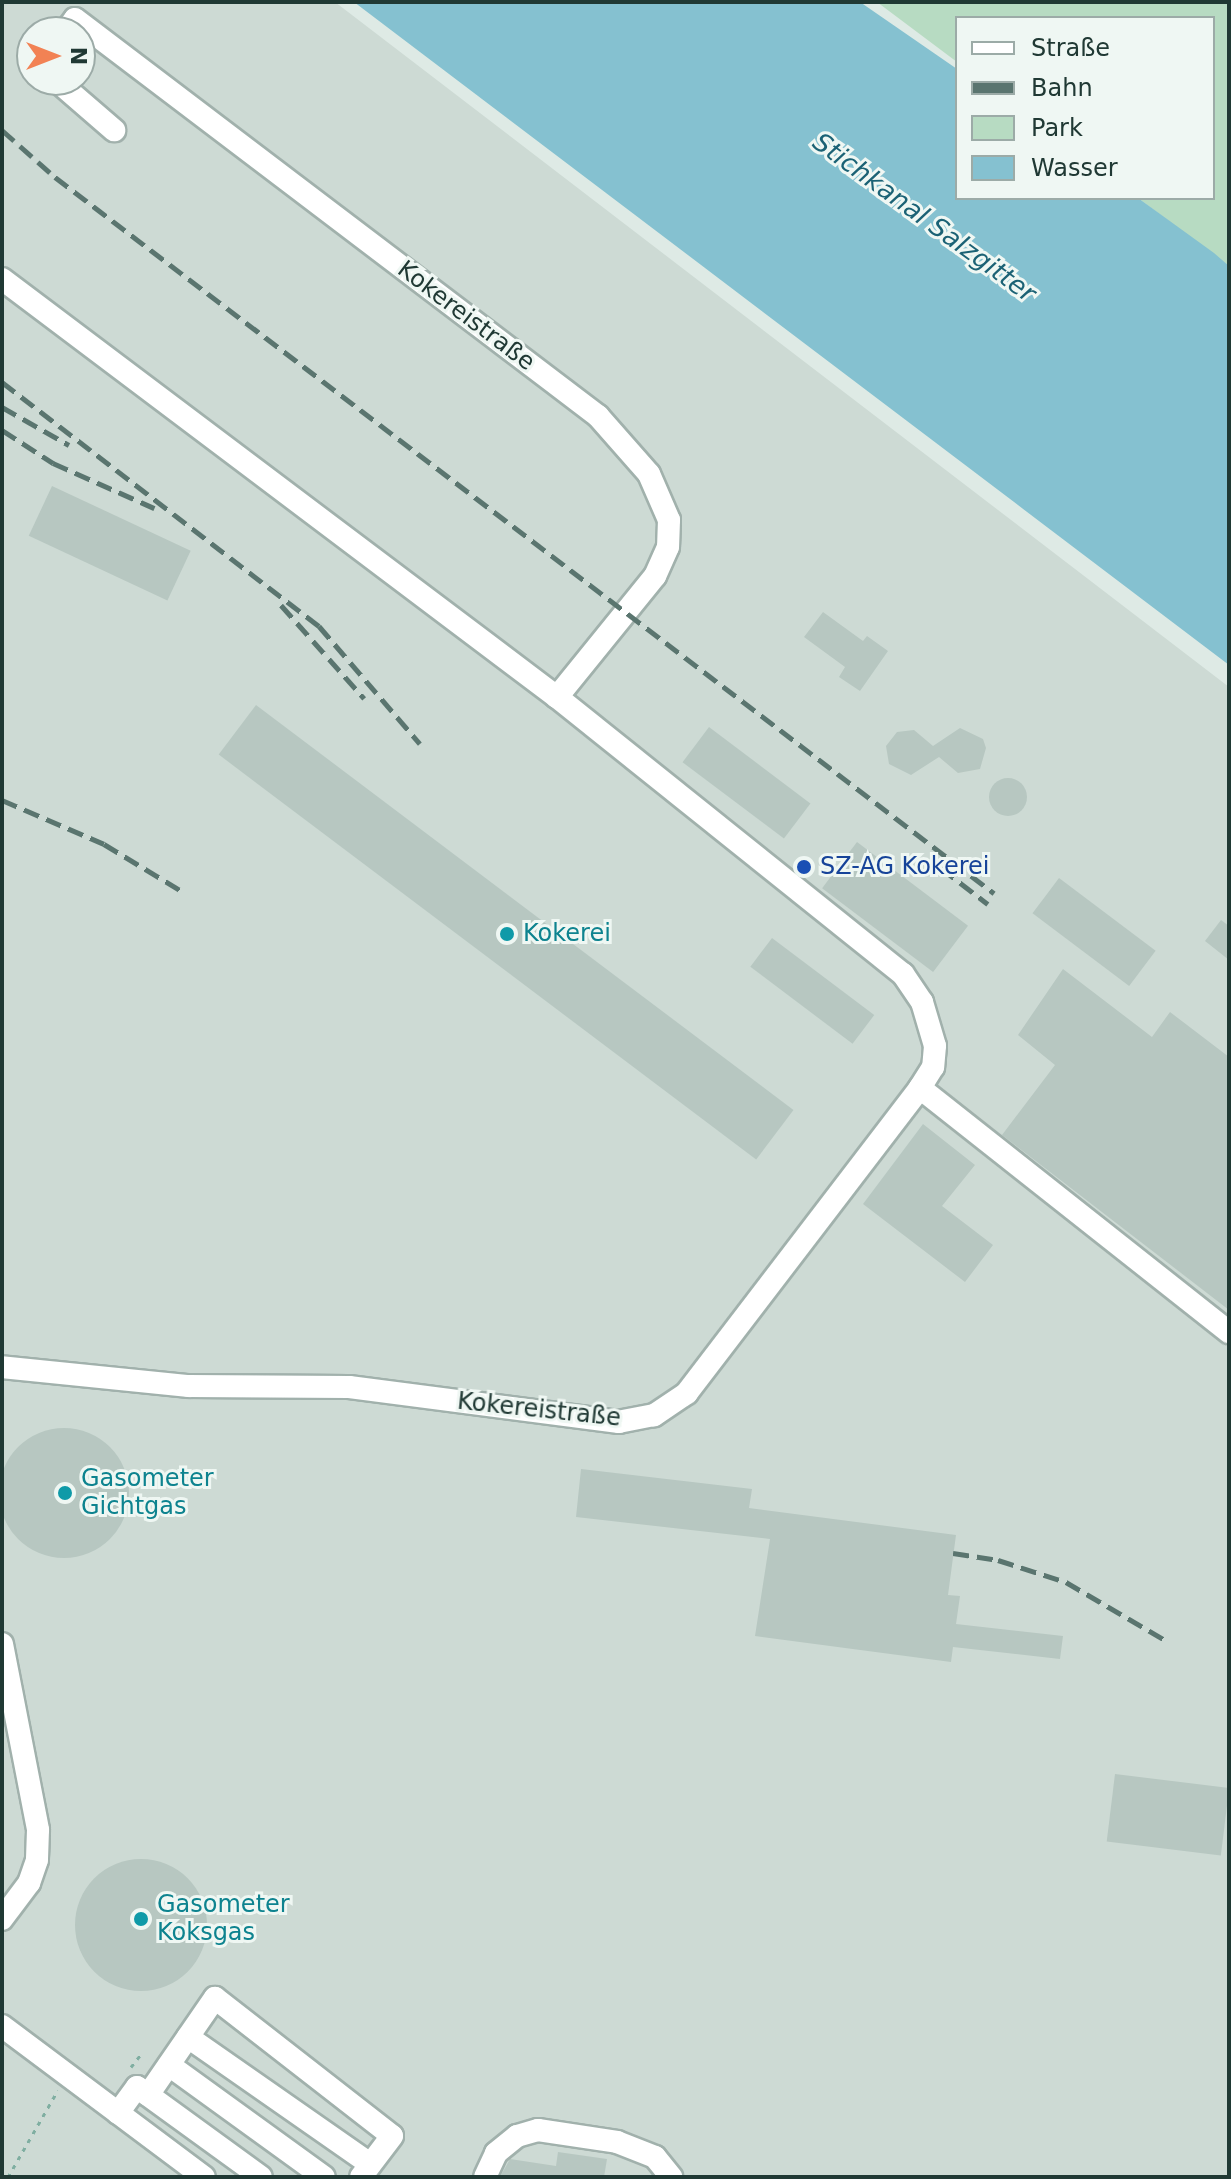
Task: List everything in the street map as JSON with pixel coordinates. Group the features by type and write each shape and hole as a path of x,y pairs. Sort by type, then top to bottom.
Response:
{"lane":[{"name":"Kokereistraße","path":"96,35 598,416 649,474 669,520 662,561 655,576 557,697"},
{"path":"75,96 114,130"},
{"name":"Kokereistraße","path":"2,279 557,697 903,974 922,1002 935,1046 933,1067 920,1088 687,1393 654,1415 619,1422 349,1387 188,1386 2,1367"},
{"path":"920,1088 1229,1332"},
{"path":"2,1644 38,1830 37,1860 29,1883 2,1919"},
{"path":"148,2095 169,2065 188,2037 215,1998 392,2136 366,2171 188,2037"},
{"path":"2,2026 204,2177"},
{"path":"169,2065 324,2177"},
{"path":"118,2113 137,2087 261,2177"},
{"path":"485,2177 496,2153 517,2136 538,2130 617,2142 655,2157 671,2177"}],"path":[{"path":"126,2075 141,2054"},
{"path":"8,2177 60,2086 72,2096 80,2085"}],"shaded area":[{"path":"2,2 335,2 1229,687 1229,2177 2,2177"}],"green space":[{"path":"877,2 1229,2 1229,266 1141,200 1215,200 1215,16 955,16 955,60"}],"water":[{"name":"Stichkanal Salzgitter","path":"354,2 860,2 955,68 955,200 1141,200 1214,253 1229,266 1229,665"}],"building":[{"path":"52,486 191,551 167,601 29,536"},
{"path":"823,612 863,641 867,636 888,651 860,691 839,677 845,667 804,637"},
{"name":"Kokerei","path":"256,705 793,1110 756,1160 219,755"},
{"path":"709,727 810,803 784,839 683,762"},
{"path":"960,728 983,739 986,748 980,769 958,773 939,757 911,775 889,764 886,746 897,732 914,730 933,746"},
{"path":"1008,778 1022,783 1027,797 1022,811 1008,816 994,811 989,797 994,783"},
{"path":"857,842 968,926 933,972 822,888"},
{"path":"1059,878 1156,951 1129,986 1033,913"},
{"path":"1221,920 1229,926 1229,960 1205,941"},
{"path":"772,938 874,1015 853,1044 750,967"},
{"path":"1063,969 1152,1037 1170,1012 1229,1057 1229,1310 1002,1135 1055,1065 1018,1035"},
{"path":"923,1124 975,1165 942,1206 993,1245 965,1282 863,1204"},
{"name":"Gasometer Gichtgas","path":"64,1428 89,1433 110,1447 124,1468 129,1493 124,1518 110,1539 89,1553 64,1558 39,1553 18,1539 4,1518 -1,1493 4,1468 18,1447 39,1433"},
{"path":"581,1469 752,1489 749,1508 956,1535 948,1595 960,1596 956,1624 1063,1636 1060,1659 953,1647 951,1662 755,1636 770,1539 576,1517"},
{"path":"1115,1774 1229,1788 1221,1856 1107,1841"},
{"name":"Gasometer Koksgas","path":"141,1859 166,1864 188,1878 202,1900 207,1925 202,1950 188,1972 166,1986 141,1991 116,1986 94,1972 80,1950 75,1925 80,1900 94,1878 116,1864"},
{"path":"558,2152 607,2159 604,2177 500,2177 510,2159 556,2166"}],"railway":[{"path":"2,130 55,177 994,893"},
{"path":"2,382 319,626 420,744"},
{"path":"2,407 69,445"},
{"path":"2,430 53,463 154,508"},
{"path":"281,605 364,698"},
{"path":"2,800 104,844 180,890"},
{"path":"941,868 988,904"},
{"path":"953,1553 998,1560 1066,1582 1165,1640"}],"place":[{"name":"SZ-AG Kokerei","path":"804,867"},
{"name":"Kokerei","path":"507,934"},
{"name":"Gasometer Gichtgas","path":"65,1493"},
{"name":"Gasometer Koksgas","path":"141,1919"}]}
